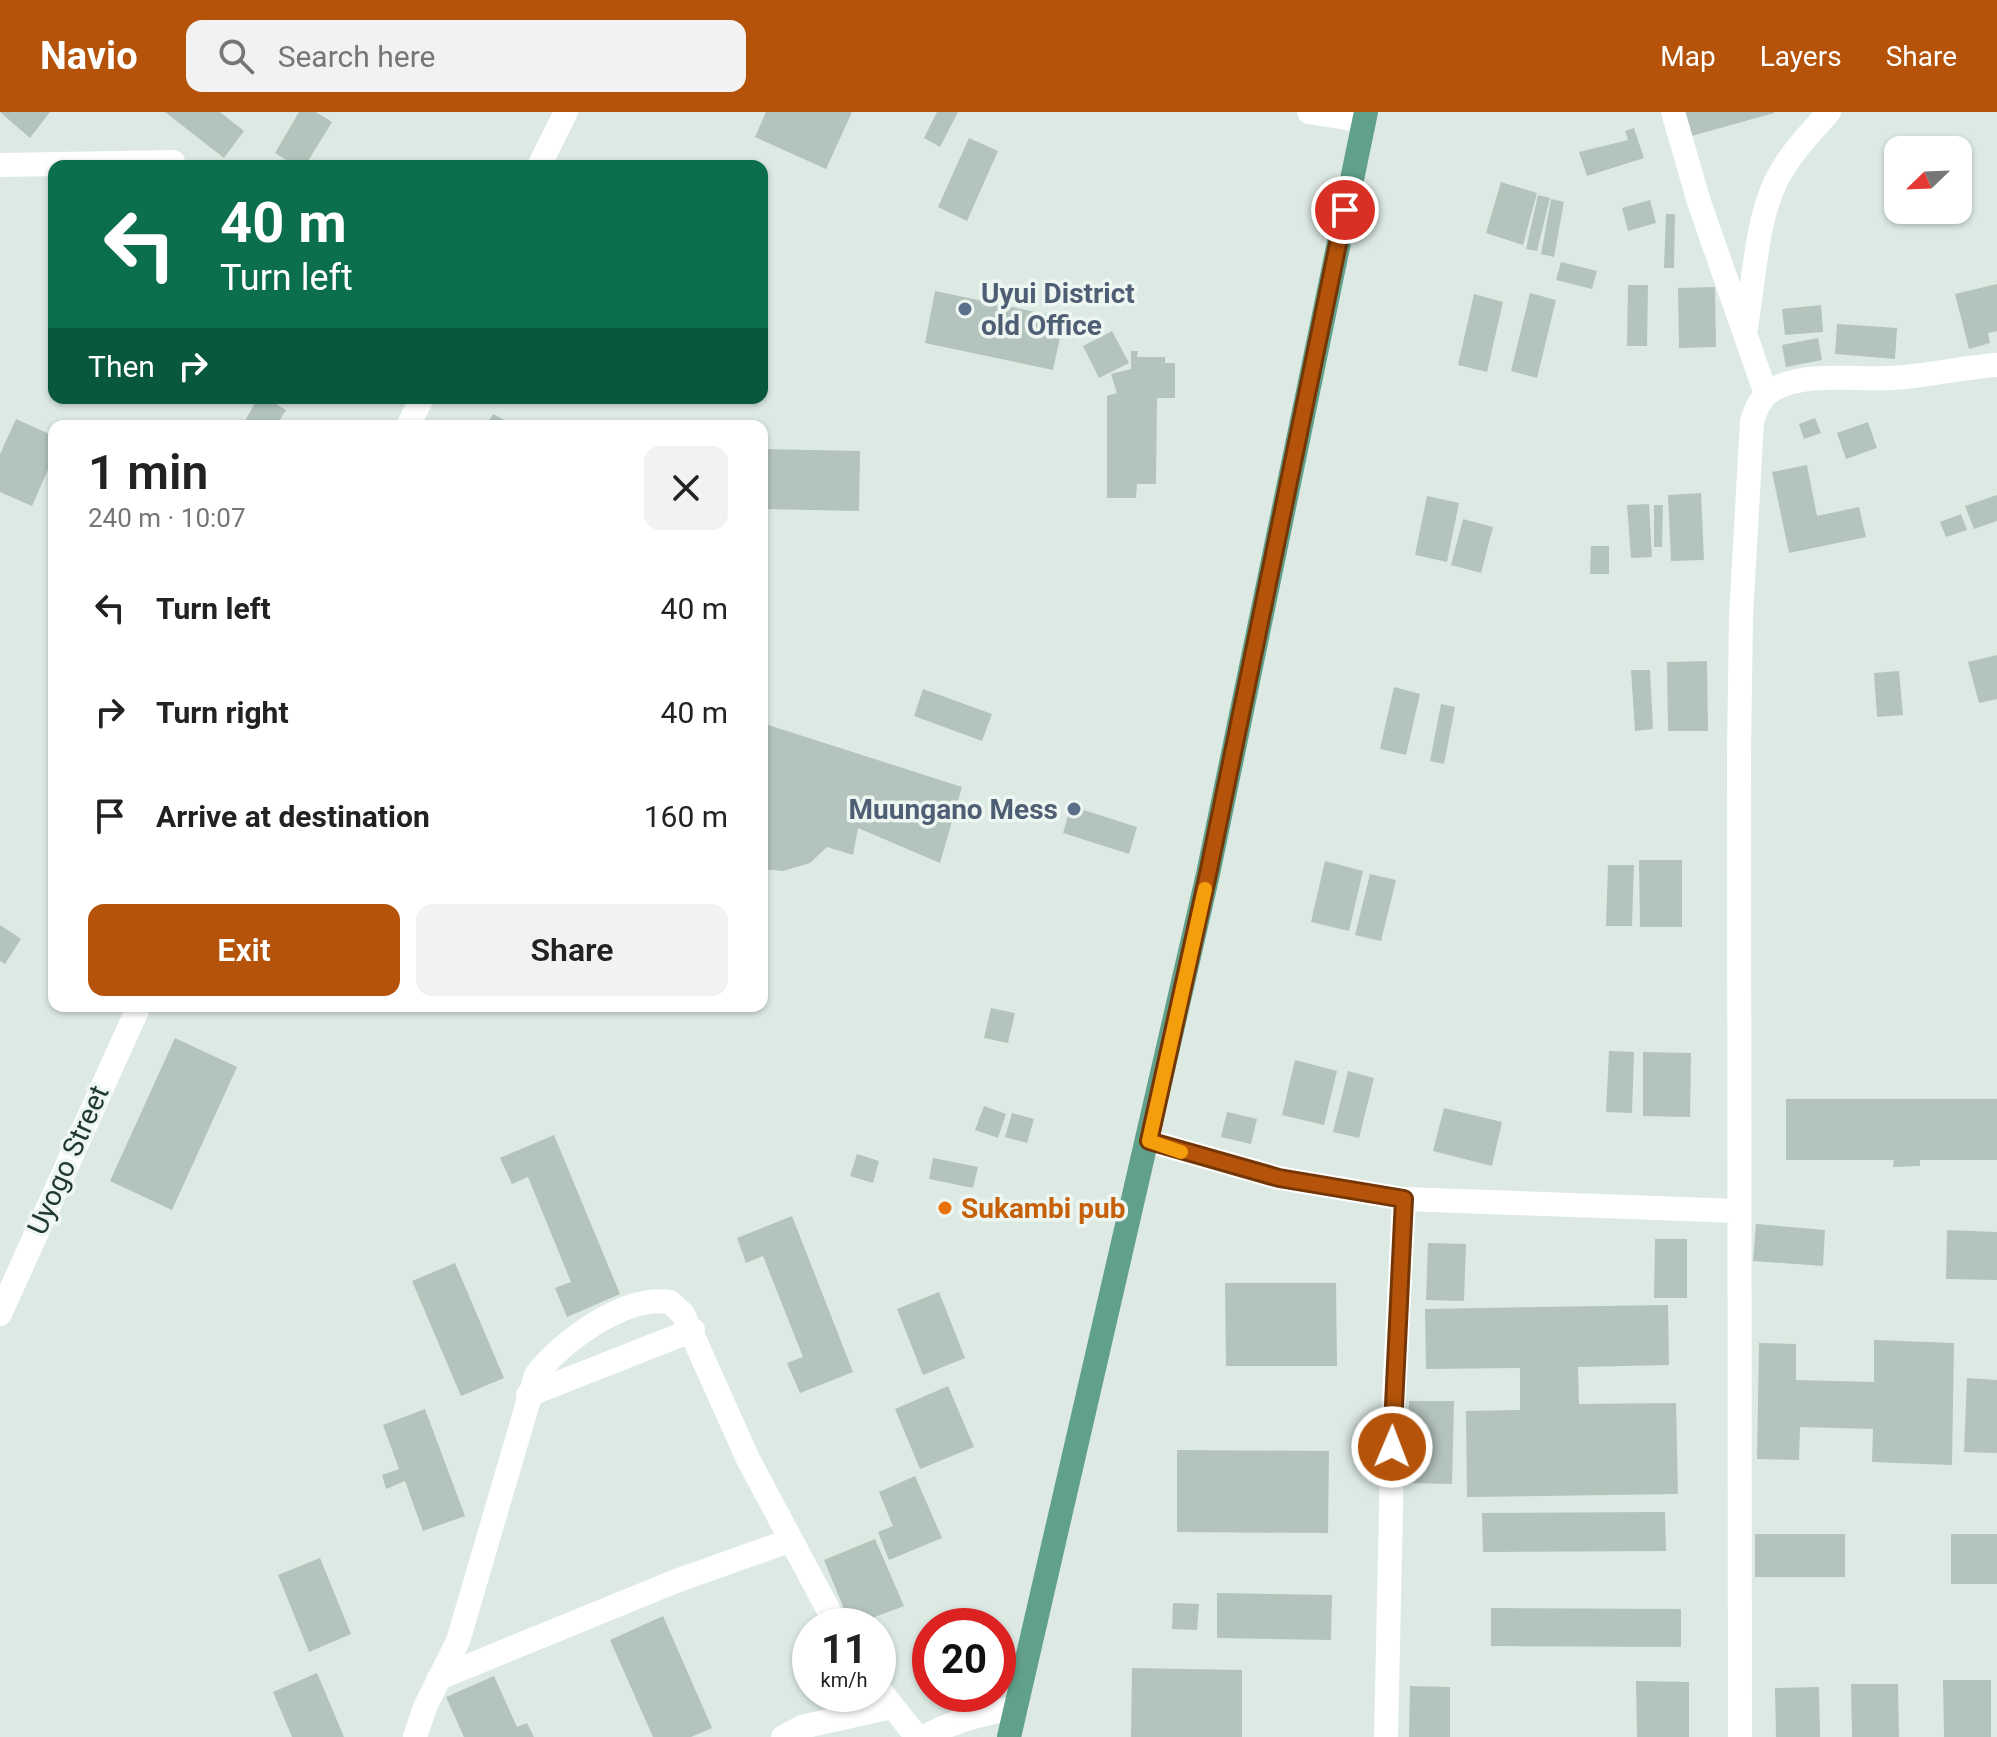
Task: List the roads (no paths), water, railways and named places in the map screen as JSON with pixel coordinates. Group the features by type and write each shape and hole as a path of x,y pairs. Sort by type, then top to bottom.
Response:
{"main road":[{"path":"1016,1708 1149,1141 1208,874 1365,116"},
{"path":"1009,1737 1015,1712"}],"street":[{"path":"542,160 566,112"},
{"path":"1309,112 1365,116"},
{"path":"1673,112 1699,202 1766,394"},
{"path":"1745,330 1764,215 1775,183 1793,152 1829,112"},
{"path":"0,165 48,164"},
{"path":"1740,1737 1741,617 1752,421 1757,405 1766,394 1805,381 1903,377 1997,365"},
{"name":"Uyogo Street","path":"0,1314 136,1012"},
{"path":"1149,1141 1279,1178 1404,1199 1739,1211"},
{"path":"1386,1737 1393,1416 1404,1199"},
{"path":"415,1737 458,1641 536,1375 551,1355 578,1335 639,1302 670,1302 693,1330 748,1459 827,1608"},
{"path":"528,1395 693,1330"},
{"path":"439,1678 676,1581 789,1541"},
{"path":"896,1711 917,1737"},
{"path":"783,1737 845,1712"},
{"path":"924,1737 972,1717 996,1712"}],"place":[{"name":"Uyui District old Office","path":"965,309"},
{"name":"Muungano Mess","path":"1074,809"},
{"name":"Sukambi pub","path":"945,1208"}]}
